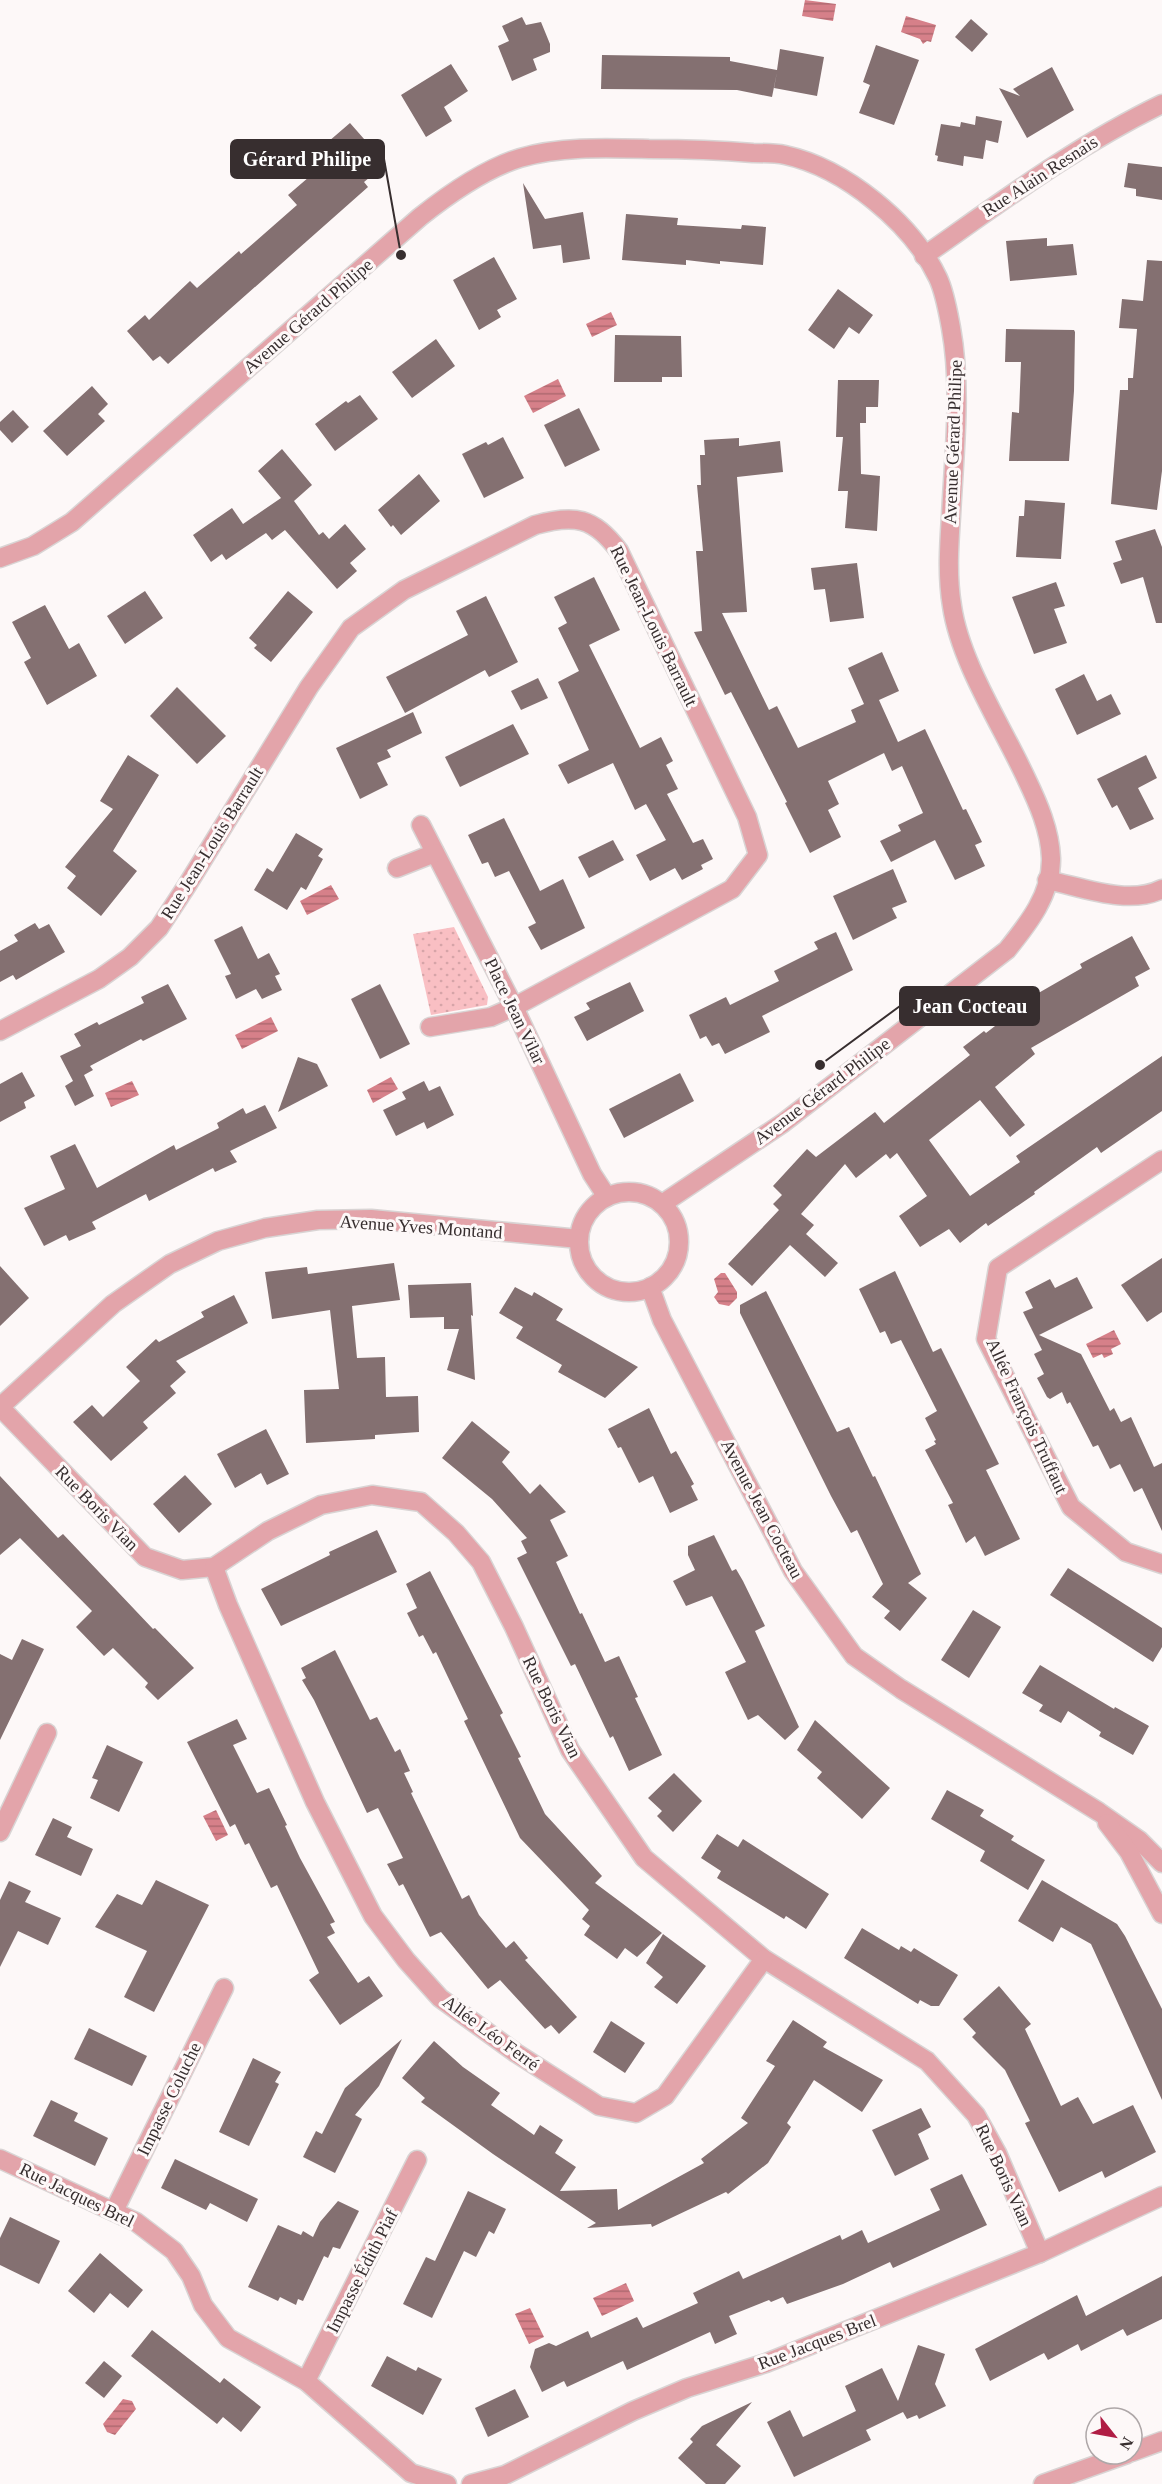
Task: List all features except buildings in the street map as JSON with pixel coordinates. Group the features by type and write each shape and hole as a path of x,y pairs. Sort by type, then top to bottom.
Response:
{"street":[{"name":"Rue Alain Resnais","path":"924,256 991,208 1122,123 1162,104"},
{"name":"Avenue Gérard Philipe","path":"0,558 33,546 72,522 420,217 446,197 481,176 520,158 568,150 629,148 715,149 786,155 831,172 872,197 900,225 924,256 938,279 948,312 957,358 948,568 952,608 963,650 1042,813 1051,859 1047,880 1041,902 1031,921 1007,950 783,1123 662,1204"},
{"name":"Rue Jean-Louis Barrault","path":"0,1031 99,979 130,957 159,928 314,679 351,628 404,590 535,525 557,519 585,521 606,533 619,551 747,817 758,855 732,889 514,1007"},
{"name":"Place Jean Vilar","path":"421,825 514,1007 592,1174 607,1197"},
{"path":"397,868 435,853"},
{"path":"1047,880 1117,896 1154,893 1162,889"},
{"path":"430,1027 491,1017 514,1007"},
{"name":"Allée François Truffaut","path":"1162,1160 999,1268 986,1339 1071,1507 1126,1552 1162,1564"},
{"path":"621,1192 636,1192 662,1204 672,1217 678,1232 679,1249 664,1278 650,1287 634,1292 616,1291 601,1284 588,1272 581,1256 579,1239 587,1214 607,1197 621,1192"},
{"name":"Avenue Yves Montand","path":"0,1407 113,1304 170,1264 218,1241 264,1228 318,1220 371,1219 579,1239"},
{"name":"Avenue Jean Cocteau","path":"650,1287 662,1320 793,1570 854,1656 901,1689 1099,1812 1139,1840 1162,1863"},
{"name":"Rue Boris Vian","path":"0,1407 145,1557 182,1570 214,1567 268,1532 321,1505 372,1495 421,1502 456,1533 481,1562 514,1626 570,1750 644,1858 764,1959 927,2061 976,2115 997,2153 1040,2253"},
{"name":"Allée Léo Ferré","path":"214,1567 228,1605 315,1802 373,1916 406,1960 440,1998 516,2053 599,2106 636,2113 665,2096 764,1959"},
{"path":"0,1832 47,1733"},
{"name":"Avenue Jean Cocteau","path":"1099,1812 1129,1852 1162,1914"},
{"name":"Impasse Coluche","path":"114,2211 224,1988"},
{"name":"Rue Jacques Brel","path":"0,2159 136,2222 174,2251 191,2276 203,2305 228,2338 306,2381 411,2473 447,2484"},
{"name":"Impasse Édith Piaf","path":"306,2381 417,2160"},
{"name":"Rue Jacques Brel","path":"471,2484 505,2475 633,2411 687,2388 766,2363 1040,2253 1162,2196"},
{"path":"1144,2448 1162,2441"},
{"path":"1043,2484 1093,2466"}],"shaded area":[{"path":"805,0 836,4 833,21 802,16"},
{"path":"906,16 936,25 931,42 927,41 923,44 920,39 901,32"},
{"path":"611,312 617,325 592,337 586,324"},
{"path":"558,379 566,396 533,413 524,396"},
{"path":"331,885 339,899 307,915 300,901"},
{"path":"454,927 488,997 487,1005 431,1015 413,934"},
{"path":"271,1017 278,1031 242,1049 235,1035"},
{"path":"391,1077 398,1089 373,1103 367,1090"},
{"path":"132,1081 139,1095 111,1107 105,1093"},
{"path":"721,1273 725,1273 737,1292 737,1298 729,1306 719,1304 714,1297 718,1292 714,1279"},
{"path":"1114,1330 1121,1344 1111,1349 1113,1354 1104,1358 1102,1354 1093,1358 1086,1344"},
{"path":"216,1810 228,1835 216,1841 203,1816"},
{"path":"626,2283 634,2301 602,2316 593,2298"},
{"path":"530,2308 544,2337 529,2344 515,2314"},
{"path":"123,2399 132,2401 136,2409 115,2435 107,2432 103,2424"}],"place":[{"name":"Gérard Philipe","path":"401,255"},
{"name":"Jean Cocteau","path":"820,1065"}]}
